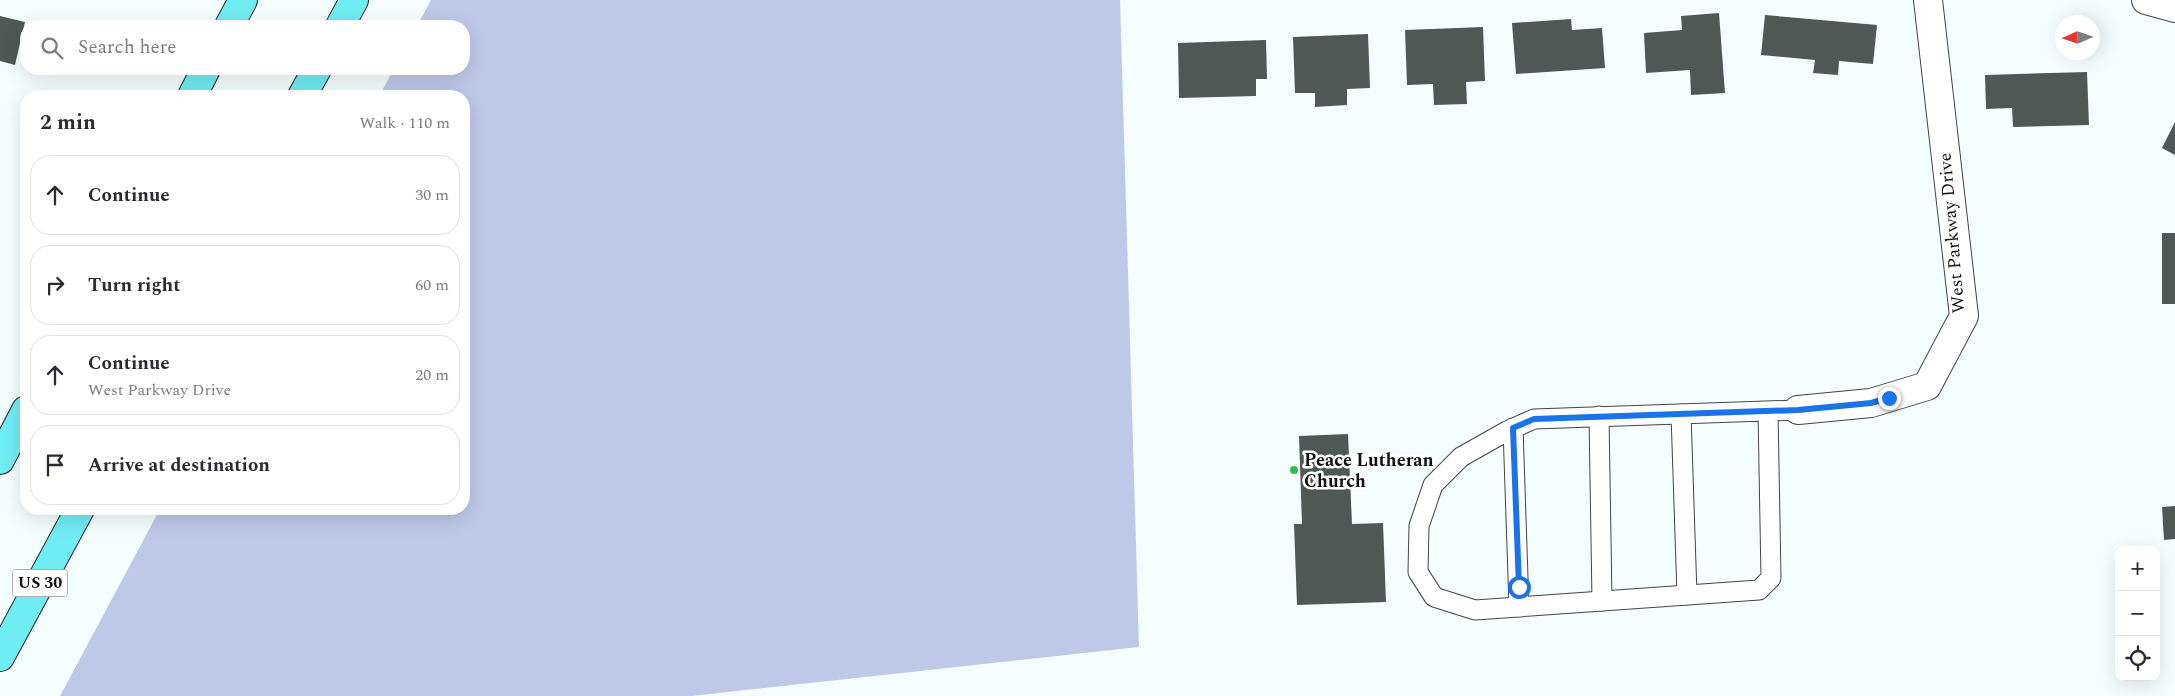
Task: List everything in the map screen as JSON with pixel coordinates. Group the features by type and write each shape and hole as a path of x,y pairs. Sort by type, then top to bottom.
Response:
{"main road":[{"path":"232,20 243,0"},
{"path":"343,20 354,0"},
{"path":"195,90 203,75"},
{"path":"305,90 314,75"},
{"path":"0,460 20,422"},
{"name":"US 30","path":"0,657 77,515"}],"street":[{"name":"West Parkway Drive","path":"1798,410 1871,403 1926,386 1964,316 1928,0"},
{"path":"2146,0 2175,8"}],"lane":[{"path":"1768,411 1771,578 1759,590 1475,610 1434,597 1418,572 1419,526 1433,485 1461,457 1513,428 1534,419 1599,416 1798,410"},
{"path":"1681,414 1687,595"},
{"path":"1599,416 1602,601"},
{"path":"1513,428 1519,607"}],"shaded area":[{"path":"431,0 1120,0 1139,647 692,696 60,696 157,515 470,515 470,90 382,90 391,75 470,75 470,20 420,20"}],"building":[{"path":"1719,13 1725,93 1691,95 1690,70 1646,73 1644,33 1682,30 1681,16"},
{"path":"1765,15 1877,25 1873,64 1839,61 1838,75 1813,73 1815,60 1761,55"},
{"path":"0,16 20,21 20,44 15,65 0,61"},
{"path":"1571,19 1572,30 1602,28 1605,68 1516,74 1512,23"},
{"path":"1483,27 1485,81 1466,82 1467,104 1434,105 1433,84 1407,85 1405,30"},
{"path":"1368,34 1370,88 1347,89 1347,105 1315,107 1315,93 1295,93 1293,37"},
{"path":"1266,40 1267,79 1256,79 1256,96 1179,98 1178,43"},
{"path":"2087,72 2089,125 2013,127 2012,108 1986,109 1985,75"},
{"path":"2175,122 2175,155 2162,148"},
{"path":"2162,233 2175,233 2175,304 2162,304"},
{"path":"1348,434 1352,524 1383,523 1386,602 1297,605 1294,524 1302,524 1299,436"},
{"path":"2175,506 2175,539 2164,540 2162,507"}],"place":[{"name":"Peace Lutheran Church","path":"1294,470"}],"route":[{"path":"1519,587 1513,428 1534,419 1798,410 1823,406 1871,403 1889,398"}]}
